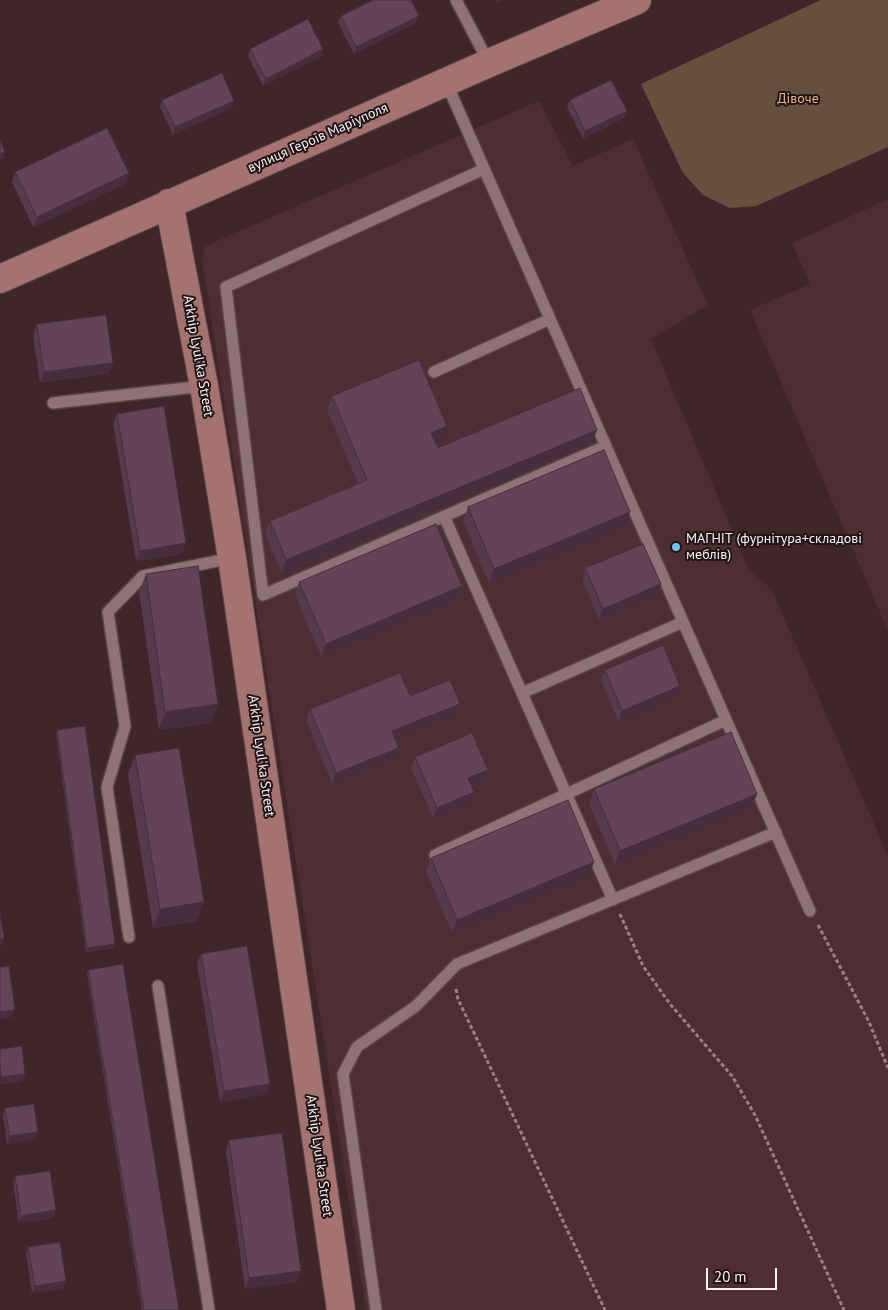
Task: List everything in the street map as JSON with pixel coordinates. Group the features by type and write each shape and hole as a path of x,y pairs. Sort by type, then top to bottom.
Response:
{"street":[{"name":"вулиця Героїв Маріуполя","path":"0,279 488,63 637,0"},
{"name":"Arkhip Lyul'ka Street","path":"169,203 204,386 232,558 341,1310"}],"lane":[{"path":"456,0 488,63"},
{"path":"446,82 810,911"},
{"path":"484,169 226,287 263,595 606,446"},
{"path":"434,372 550,319"},
{"path":"53,403 204,386"},
{"path":"444,516 614,900"},
{"path":"129,937 107,787 125,726 108,612 143,576 232,558"},
{"path":"522,693 683,622"},
{"path":"435,855 726,720"},
{"path":"376,1310 343,1074 357,1047 416,1006 457,964 776,832"},
{"path":"158,986 209,1310"}],"path":[{"path":"614,900 643,966 670,1004 732,1076 755,1115 844,1310"},
{"path":"810,911 868,1022 888,1068"},
{"path":"457,964 455,982 458,999 604,1310"}],"shaded area":[{"path":"539,101 573,166 633,139 708,305 651,339 748,568 772,590 888,856 888,1310 366,1310 202,259 205,246"},
{"path":"888,199 888,631 750,310 810,284 792,243"}],"green space":[{"name":"Дівоче","path":"821,0 888,0 888,147 756,206 730,208 703,195 683,173 641,84"}],"building":[{"path":"373,0 411,0 419,16 356,47 341,16"},
{"path":"308,19 323,49 266,79 250,49"},
{"path":"222,73 234,101 175,127 162,100"},
{"path":"611,80 627,111 585,131 570,100"},
{"path":"107,128 129,173 37,217 15,172"},
{"path":"0,139 5,152 0,154"},
{"path":"106,315 113,363 44,372 37,324"},
{"path":"419,360 447,426 431,433 438,448 580,388 597,430 286,560 270,521 367,480 332,396"},
{"path":"164,406 186,543 140,551 117,414"},
{"path":"604,450 630,512 494,569 468,507"},
{"path":"436,524 462,586 326,644 299,582"},
{"path":"643,544 661,584 603,609 585,568"},
{"path":"198,566 218,704 165,712 146,574"},
{"path":"663,645 680,686 622,711 605,670"},
{"path":"400,673 410,696 450,680 460,704 392,731 399,748 336,773 310,709"},
{"path":"85,726 115,944 87,948 57,730"},
{"path":"731,732 757,794 620,851 594,789"},
{"path":"472,733 488,770 468,778 474,792 437,808 415,757"},
{"path":"179,748 204,902 160,909 135,755"},
{"path":"568,800 594,862 457,920 431,858"},
{"path":"0,913 4,938 0,939"},
{"path":"247,946 270,1084 224,1091 201,954"},
{"path":"123,964 179,1310 144,1310 88,970"},
{"path":"9,966 15,1010 0,1012 0,967"},
{"path":"22,1046 25,1074 1,1077 0,1049"},
{"path":"34,1104 38,1132 10,1136 5,1108"},
{"path":"282,1133 301,1271 249,1278 229,1140"},
{"path":"50,1171 56,1210 21,1216 15,1176"},
{"path":"60,1242 66,1281 35,1286 28,1247"}],"place":[{"name":"МАГНІТ (фурнітура+складові меблів)","path":"676,547"}]}
